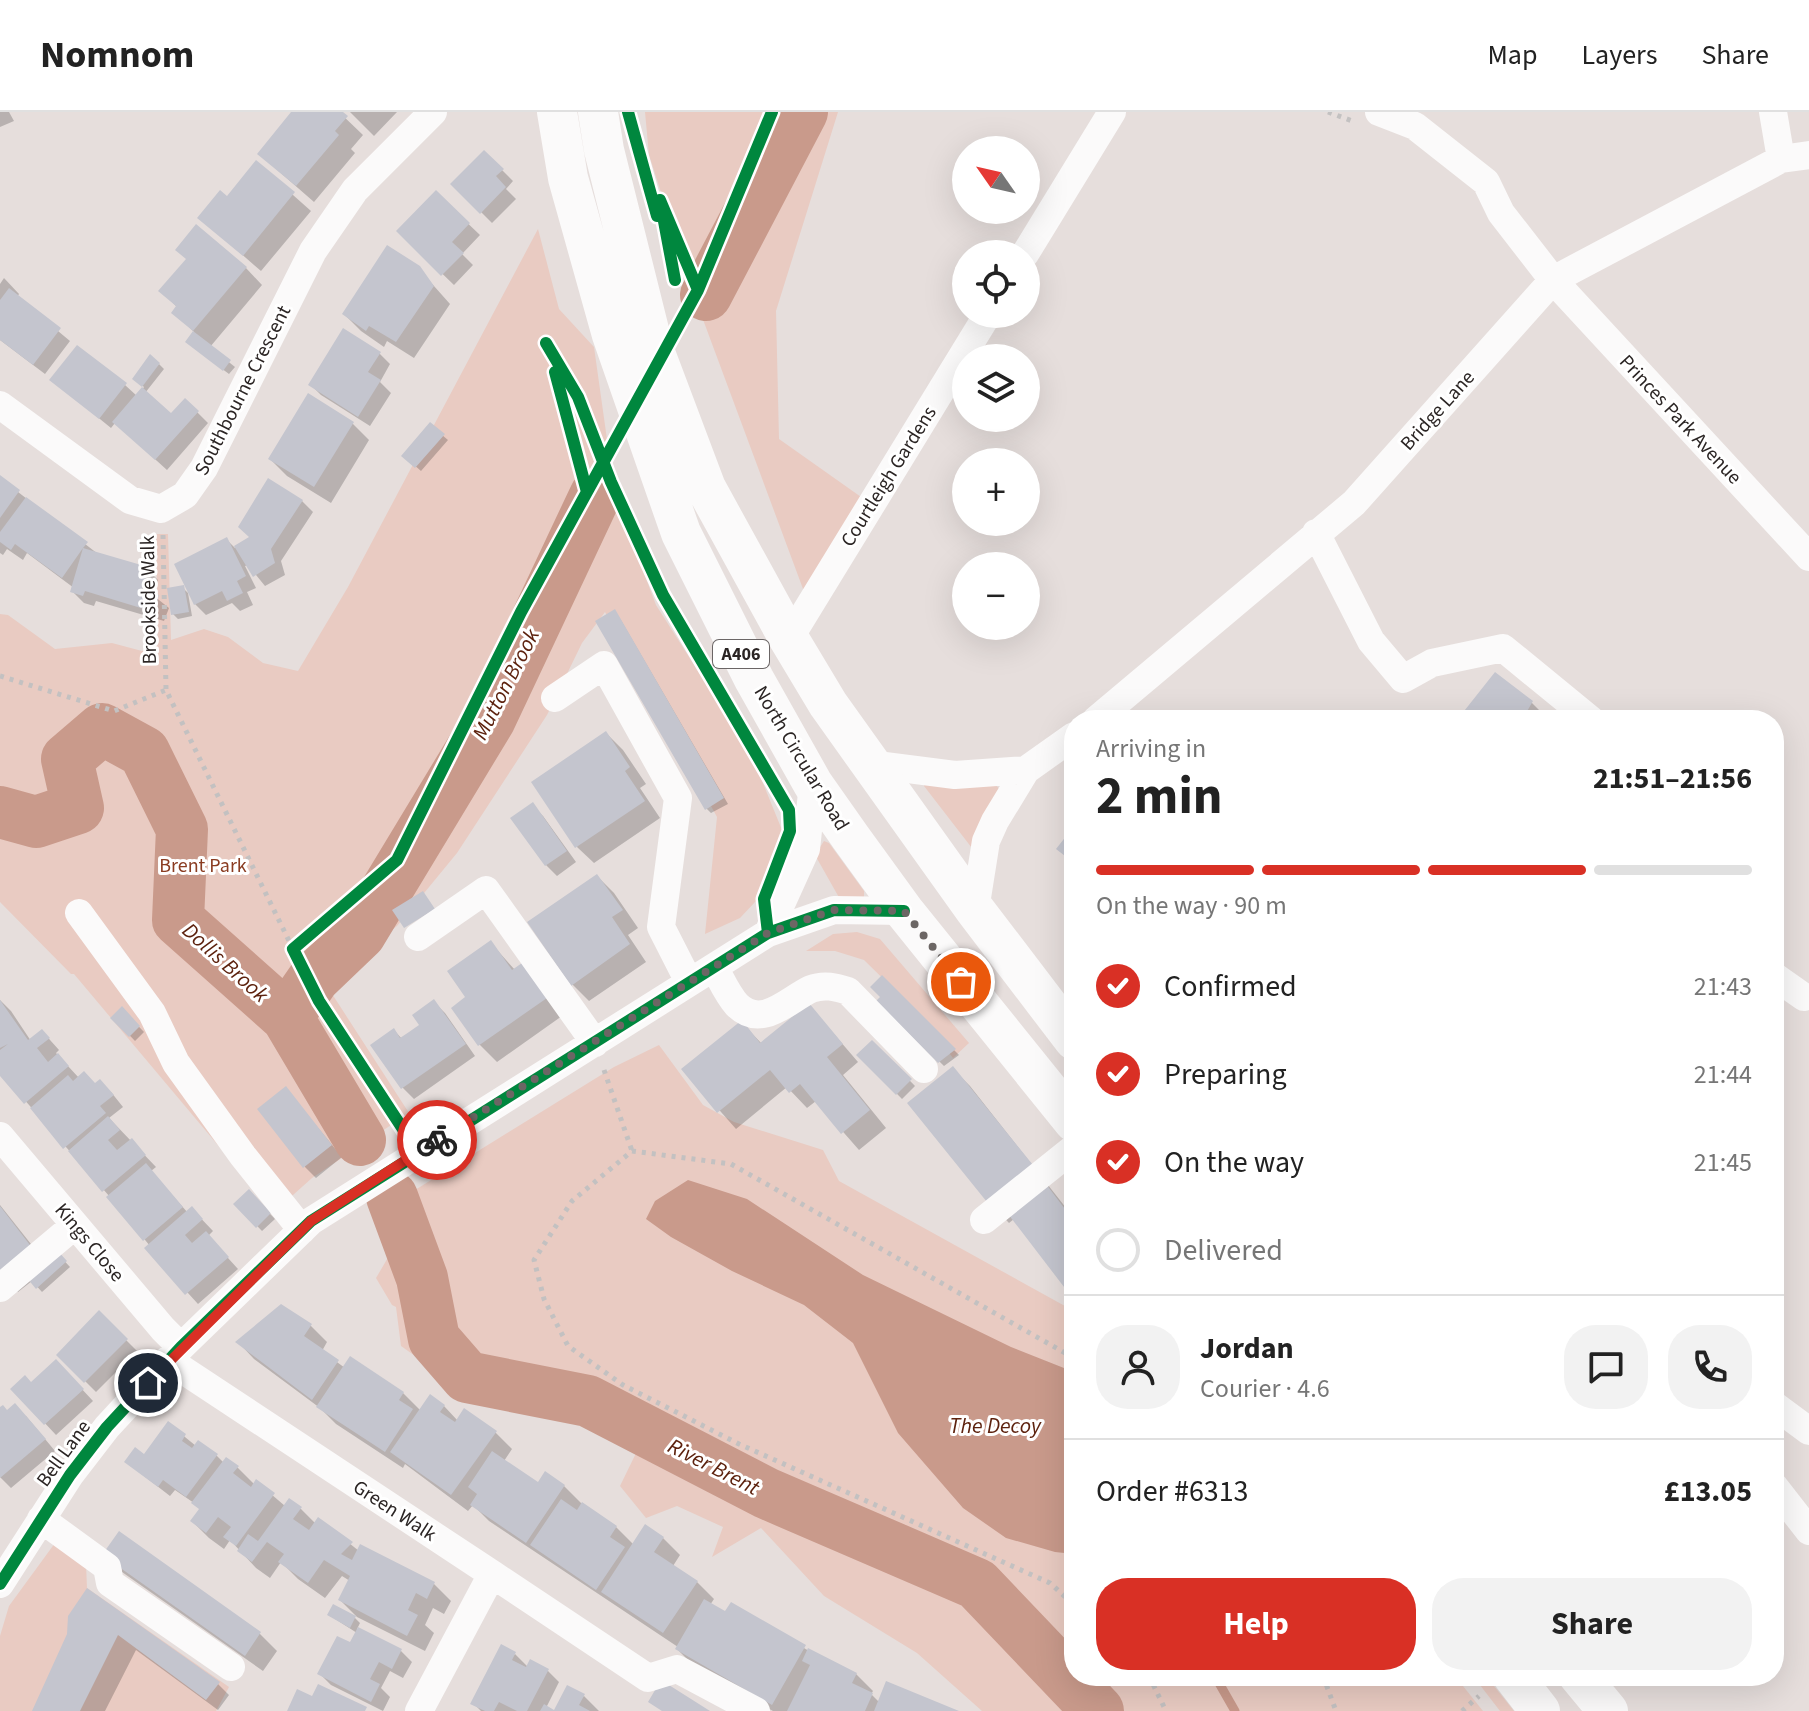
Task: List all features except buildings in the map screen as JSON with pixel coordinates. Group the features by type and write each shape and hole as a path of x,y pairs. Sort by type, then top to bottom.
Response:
{"highway":[{"name":"North Circular Road","path":"557,112 568,178 612,335 681,533 754,679 813,784 904,911 1064,1110"},
{"name":"A406","path":"598,112 604,150 654,350 706,488 828,704 975,910 1064,1027"},
{"path":"1496,1686 1540,1711"},
{"path":"1587,1686 1608,1711"}],"street":[{"name":"Southbourne Crescent","path":"161,509 185,495 204,468 313,251 346,202 433,112"},
{"path":"1034,240 1112,112"},
{"name":"Princes Park Avenue","path":"1379,112 1415,126 1486,182 1501,213 1553,280 1809,557"},
{"path":"1773,112 1781,159"},
{"name":"Bridge Lane","path":"1118,710 1316,533 1354,503 1553,280 1781,159 1809,155"},
{"name":"Courtleigh Gardens","path":"789,639 979,328"},
{"path":"0,405 130,500 161,509"},
{"path":"1316,533 1371,641 1403,679 1432,663 1503,648 1579,710"},
{"path":"555,698 604,665 678,798 661,927 689,982"},
{"path":"975,910 986,841 995,821 1026,770 1064,743"},
{"path":"869,764 955,775 1026,770"},
{"path":"768,933 806,849 813,784"},
{"path":"418,937 486,890 599,1056 689,982 768,933 834,910 904,911"},
{"path":"79,913 152,1013 176,1063 243,1156 302,1230"},
{"path":"714,967 738,1005 754,1013 766,1014 778,1010 812,989 825,986 848,991 924,1069"},
{"path":"1784,983 1804,997"},
{"name":"Bell Lane","path":"0,1584 70,1475 107,1427 175,1354 311,1221 406,1158 599,1056"},
{"name":"Kings Close","path":"0,1136 163,1329 175,1354"},
{"path":"984,1220 1064,1156"},
{"path":"0,1288 75,1225"},
{"name":"Green Walk","path":"175,1354 648,1678 677,1669 756,1711"},
{"path":"1784,1412 1809,1431"},
{"path":"1784,1499 1809,1531"},
{"path":"41,1519 107,1567 110,1583 231,1667"},
{"path":"419,1711 492,1574"}],"path":[{"path":"0,676 114,711 166,690 300,962"},
{"path":"293,949 305,939"},
{"path":"599,1056 632,1151"},
{"path":"1064,1352 731,1164 632,1151 572,1201 534,1260 544,1299 568,1346 623,1385 739,1444 1050,1583 1064,1596"},
{"path":"1154,1686 1166,1711"},
{"path":"1327,1686 1336,1711"},
{"path":"1462,1711 1496,1686"}],"green space":[{"path":"645,112 838,112 776,311 779,439 871,504 809,605 695,298 649,155"},
{"name":"Brent Park","path":"538,229 559,309 594,347 612,475 618,492 617,502 656,605 752,756 782,830 775,869 756,901 740,918 705,934 717,817 605,612 582,643 547,715 457,853 397,926 325,983 409,1113 312,1178 274,1212 74,974 0,902 0,614 8,615 55,649 112,643 142,651 158,645 156,534 168,534 171,640 204,629 228,637 263,663 298,671 348,587"},
{"path":"925,781 995,784 1000,790 975,852 924,786"},
{"path":"824,841 829,843 864,891 864,899 841,901 815,855"},
{"path":"857,932 880,939 969,1043 953,1058 919,1014 864,960 835,951 806,951 833,934"},
{"path":"659,1045 703,1105 734,1122 823,1150 839,1181 1064,1305 1064,1686 1463,1686 1483,1711 982,1711 917,1653 824,1596 761,1528 712,1557 723,1527 677,1506 646,1518 620,1486 640,1445 594,1413 456,1385 401,1346 396,1307 376,1278 393,1249 373,1216 614,1067"},
{"path":"55,1543 86,1564 87,1588 229,1687 216,1711 0,1711 0,1636 9,1606"},
{"path":"1481,1686 1494,1686 1514,1711 1500,1711"}],"water":[{"name":"The Decoy","path":"688,1180 747,1199 863,1275 1011,1347 1064,1368 1064,1553 1006,1538 963,1508 898,1433 853,1343 804,1305 732,1271 671,1237 646,1219 655,1201"}],"waterway":[{"name":"Mutton Brook","path":"706,295 802,112"},
{"name":"Mutton Brook","path":"287,1017 314,978 360,934 490,719 595,496"},
{"name":"Dollis Brook","path":"0,812 36,822 78,808 67,759 102,729 144,752 182,829 178,920 287,1017 360,1140"},
{"name":"River Brent","path":"392,1197 422,1278 434,1339 467,1377 588,1401 766,1493 977,1584 1064,1675"},
{"name":"River Brent","path":"1074,1686 1098,1711"},
{"path":"1221,1686 1235,1711"}],"cycle path":[{"path":"628,112 657,216"},
{"path":"418,1152 319,1001 293,949 397,860 521,612 698,290 772,112"},
{"path":"675,280 660,200 698,290"},
{"path":"546,343 578,397 611,482 663,595 789,810 790,831 764,899 768,933"},
{"path":"555,372 587,492"},
{"path":"0,1584 70,1475 107,1427 181,1347 311,1221 768,933 834,910 904,911"}],"way so far":[{"path":"437,1140 768,933 834,910 904,911 961,982"}],"route":[{"path":"148,1383 311,1221 437,1140"}]}
